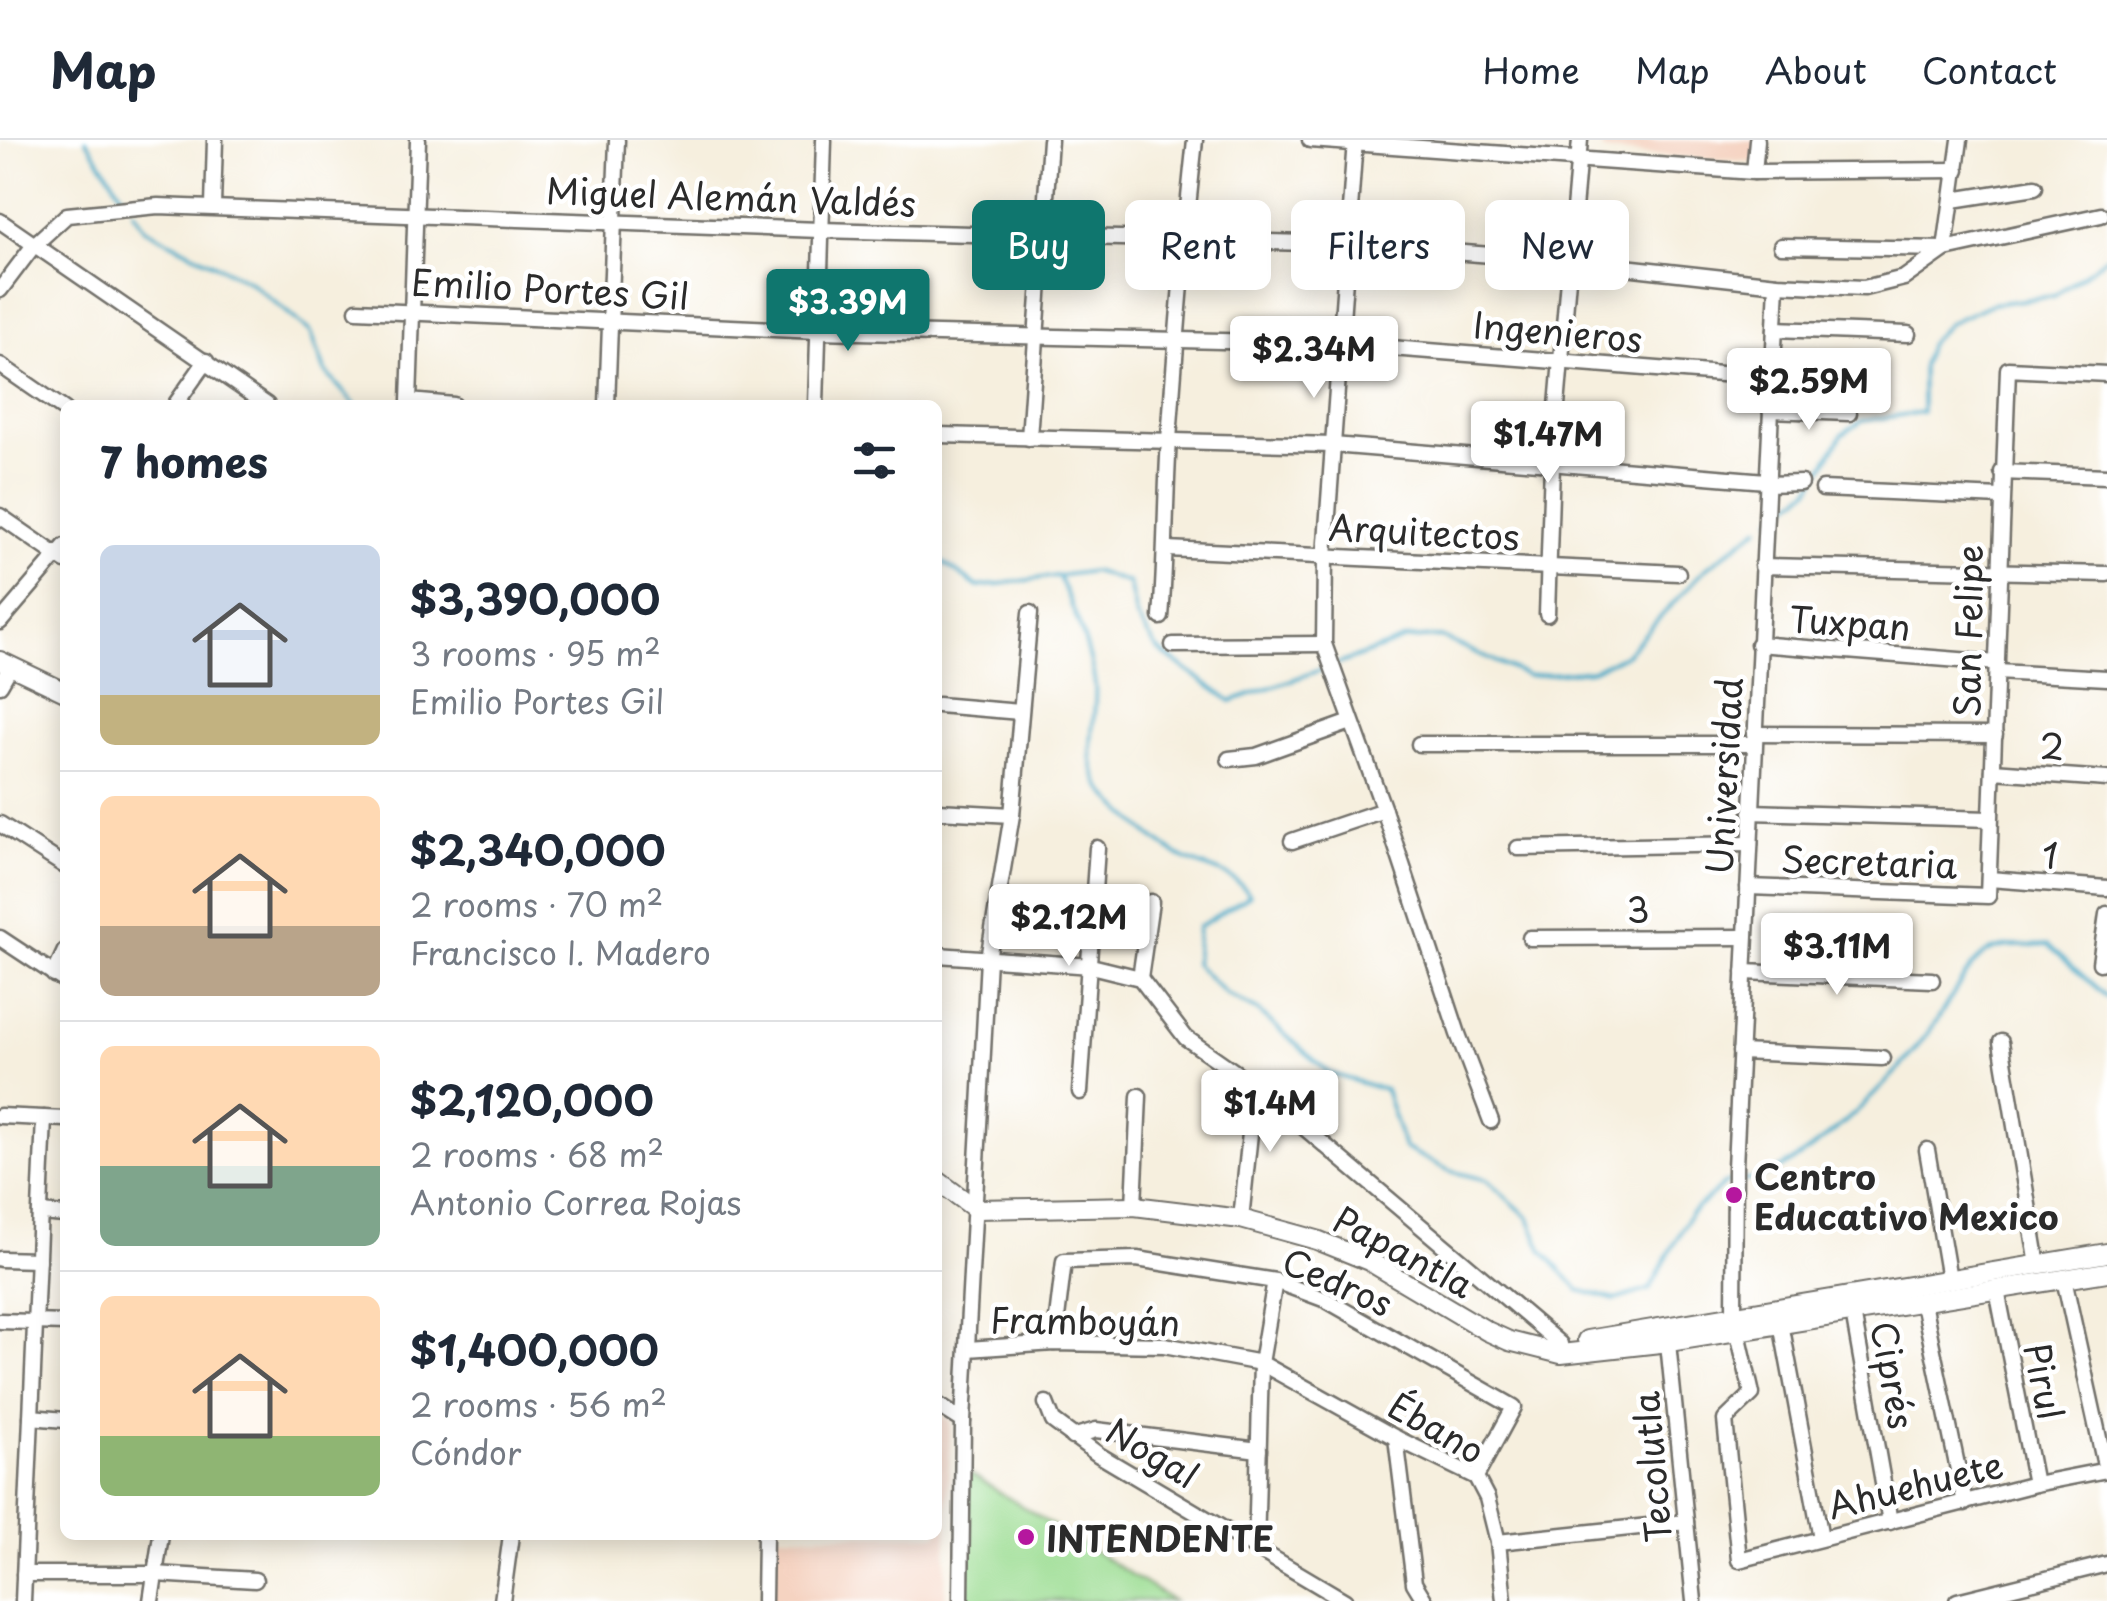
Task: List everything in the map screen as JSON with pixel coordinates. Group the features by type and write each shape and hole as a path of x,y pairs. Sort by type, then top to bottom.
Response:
{"street":[{"path":"212,206 215,140"},
{"path":"409,400 418,140"},
{"path":"607,400 618,140"},
{"path":"816,400 824,140"},
{"path":"1045,200 1050,140"},
{"path":"1188,200 1195,140"},
{"path":"1310,140 1754,172 1958,170"},
{"path":"1576,200 1580,140"},
{"path":"1754,172 1757,140"},
{"path":"1945,249 1960,140"},
{"path":"1351,200 1354,141"},
{"path":"1952,200 2035,187"},
{"name":"Miguel Alemán Valdés","path":"0,290 34,246 67,215 158,206 972,233"},
{"path":"1781,246 1945,249 2102,215"},
{"path":"0,222 260,400"},
{"name":"Miguel Alemán Valdés","path":"1629,267 1777,284 1864,288 1904,278 1945,249"},
{"name":"Universidad","path":"1739,1560 1724,1420 1752,1394 1736,1323 1735,1167 1777,284"},
{"path":"1028,438 1038,290"},
{"path":"1161,617 1181,290"},
{"path":"1344,290 1325,556 1326,651 1492,1122"},
{"path":"1547,614 1552,464 1569,290"},
{"name":"Emilio Portes Gil","path":"357,310 818,331 1340,344"},
{"path":"1774,329 1908,334"},
{"name":"Ingenieros","path":"1340,344 1772,378"},
{"path":"179,400 206,361"},
{"path":"0,365 60,407"},
{"name":"San Felipe","path":"1988,896 2008,369 2107,374"},
{"path":"1770,410 1849,412"},
{"path":"942,435 1333,446 1802,483"},
{"path":"2002,472 2107,476"},
{"path":"1824,489 2001,497"},
{"path":"0,516 60,554"},
{"name":"Arquitectos","path":"1167,549 1678,574"},
{"path":"0,622 60,557"},
{"path":"1762,566 2107,574"},
{"path":"961,1601 963,1421 988,959 1012,815 1030,613"},
{"name":"Tuxpan","path":"1758,644 1997,667"},
{"path":"1173,646 1326,651"},
{"path":"0,685 5,664 60,690"},
{"path":"1997,667 2107,678"},
{"path":"942,705 1020,712"},
{"path":"1229,759 1256,756 1351,722"},
{"path":"1419,744 1995,735"},
{"name":"2","path":"1992,771 2107,779"},
{"path":"1292,841 1384,810"},
{"path":"942,811 1012,815"},
{"path":"1751,812 1990,820"},
{"path":"0,824 60,863"},
{"path":"1518,848 1750,844"},
{"path":"1080,1092 1097,848"},
{"name":"1","path":"1988,879 2107,888"},
{"name":"Secretaria","path":"1748,887 1988,896"},
{"path":"1140,978 1151,902"},
{"path":"2100,963 2107,914"},
{"name":"3","path":"1530,938 1746,937"},
{"path":"0,938 60,978"},
{"path":"942,955 1091,966 1140,978 1186,1038 1255,1086 1532,1320 1556,1350"},
{"path":"1744,972 1932,980"},
{"path":"2001,1042 2038,1265"},
{"path":"1740,1052 1882,1058"},
{"path":"1241,1220 1255,1086"},
{"path":"1134,1206 1138,1096"},
{"path":"0,1116 60,1119"},
{"path":"22,1601 44,1118"},
{"path":"1928,1150 1949,1279"},
{"path":"942,1183 976,1209"},
{"name":"Papantla","path":"976,1209 1134,1206 1241,1220 1317,1240 1369,1261 1451,1312 1510,1341 1556,1350 1852,1305 1949,1279 2107,1253"},
{"path":"40,1213 60,1215"},
{"path":"0,1259 38,1260"},
{"name":"Cedros","path":"1054,1343 1064,1261 1138,1260 1275,1280 1326,1300 1514,1407 1476,1477"},
{"name":"Papantla","path":"1852,1305 1923,1303 2107,1272"},
{"path":"2064,1279 2107,1470"},
{"path":"1256,1550 1261,1363 1275,1280"},
{"name":"Pirul","path":"1997,1290 2035,1484"},
{"path":"1923,1303 1965,1503"},
{"name":"Ciprés","path":"1852,1305 1890,1522"},
{"path":"1779,1316 1820,1538"},
{"path":"1510,1341 1527,1332 1532,1320"},
{"path":"0,1321 60,1324"},
{"name":"Tecolutla","path":"1668,1335 1694,1601"},
{"name":"Framboyán","path":"968,1349 1054,1343 1164,1344 1261,1363"},
{"name":"Ébano","path":"1261,1363 1396,1438 1476,1477 1487,1498 1498,1542 1504,1601"},
{"name":"Nogal","path":"1046,1403 1053,1421 1072,1437 1345,1601"},
{"path":"942,1408 963,1421"},
{"path":"31,1418 60,1420"},
{"path":"1072,1437 1096,1430 1259,1450"},
{"path":"1396,1438 1414,1583 1424,1601"},
{"name":"Ahuehuete","path":"1739,1560 2035,1484 2107,1470"},
{"path":"1498,1542 1686,1522"},
{"path":"151,1601 161,1540"},
{"path":"502,1601 510,1540"},
{"path":"764,1601 765,1540"},
{"path":"1958,1601 2107,1564"},
{"path":"24,1574 155,1574 254,1580"}],"shaded area":[{"path":"1602,140 1758,140 1758,162 1602,151"},
{"path":"942,1416 950,1421 945,1601 772,1601 773,1540 942,1540"}],"green space":[{"path":"969,1473 1173,1601 963,1601"}],"waterway":[{"path":"86,140 128,203"},
{"path":"133,211 145,229 250,282 311,332 325,371 351,400"},
{"path":"1772,518 1811,488 1842,435 1862,421 1922,412 1922,365 1929,343 1949,323 1991,304 2054,296 2107,257"},
{"path":"1338,664 1406,639 1441,637 1528,676 1592,670 1625,655 1706,568 1760,527"},
{"path":"942,562 978,587 1093,571 1129,583 1136,616 1157,649 1231,701 1329,667"},
{"path":"1058,576 1081,629 1093,671 1092,759 1099,783 1125,813 1165,846 1185,859 1229,876 1250,895 1198,927 1195,964 1226,994 1258,1011 1329,1073 1385,1090 1404,1148 1450,1171 1487,1180 1529,1218 1543,1251 1579,1290 1615,1300 1650,1289 1690,1214 1731,1182"},
{"path":"1741,1181 1766,1175 1792,1161 1847,1120 1917,1047 1966,975 1988,952 2009,946 2048,945 2107,997"}],"place":[{"name":"Centro Educativo Mexico","path":"1734,1195"},
{"name":"INTENDENTE","path":"1026,1537"}]}
